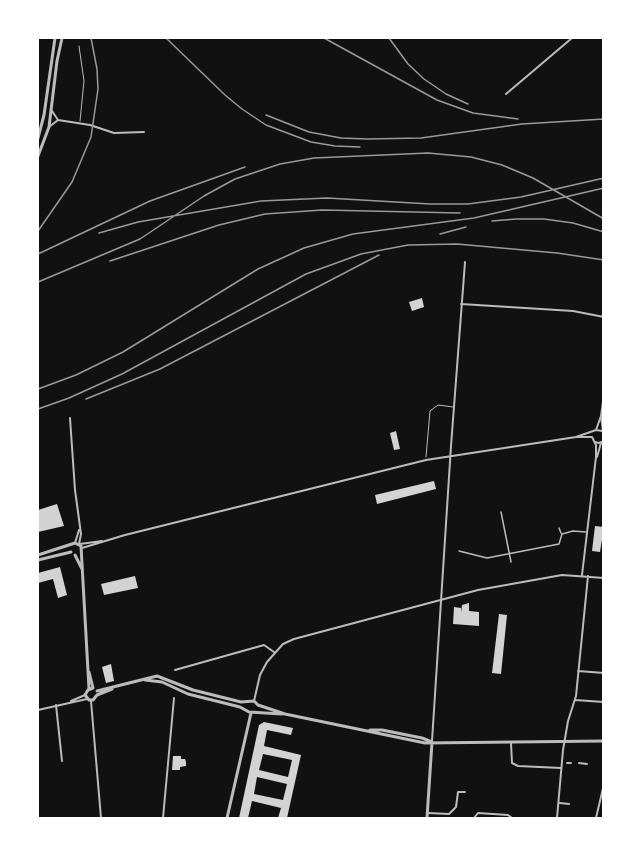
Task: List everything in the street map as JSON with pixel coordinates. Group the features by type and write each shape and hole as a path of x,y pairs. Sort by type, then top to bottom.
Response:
{"street":[{"path":"38,138 44,115 55,38"},
{"path":"38,156 49,127 62,38"},
{"path":"506,94 572,38"},
{"path":"52,111 58,120"},
{"path":"49,127 58,120 80,123 114,133 144,132"},
{"path":"427,819 465,262"},
{"path":"461,304 573,311 603,317"},
{"path":"576,437 595,430 603,431 601,417 603,395"},
{"path":"592,437 601,417"},
{"path":"70,418 81,534 75,555"},
{"path":"38,558 70,546 102,541 426,460 576,437 592,437"},
{"path":"582,575 596,457 595,442 592,437"},
{"path":"595,442 602,442 596,457"},
{"path":"501,512 511,562"},
{"path":"459,551 486,558 559,544 562,534 559,528"},
{"path":"562,534 573,531 587,532"},
{"path":"70,546 82,570"},
{"path":"79,546 91,688 88,698 92,712 101,819"},
{"path":"38,558 71,552"},
{"path":"254,701 260,675 274,652 283,644 300,637 441,599 562,575 603,578"},
{"path":"557,819 564,742 575,700 588,576"},
{"path":"175,670 264,645 274,652"},
{"path":"578,672 603,673"},
{"path":"38,710 88,698 97,693 107,693 114,688 150,676 157,676 193,690 239,702 254,701"},
{"path":"143,680 162,682 193,695 238,706 251,712 285,714"},
{"path":"91,688 97,693"},
{"path":"163,819 174,698"},
{"path":"575,700 603,702"},
{"path":"254,701 258,705 285,714 368,730 385,730 432,742 603,741"},
{"path":"248,702 246,705 251,712"},
{"path":"56,705 62,761"},
{"path":"227,819 251,712 258,705"},
{"path":"511,743 510,760 512,763 518,766 561,768"},
{"path":"579,764 586,764"},
{"path":"596,819 603,784"},
{"path":"428,813 447,816 456,808 458,792 465,792"},
{"path":"559,803 569,804"},
{"path":"474,819 479,813 508,815 512,819"}],"lane":[{"path":"79,46 84,81 80,123"},
{"path":"426,460 430,411 438,405 454,407"}],"building":[{"path":"422,298 424,307 412,311 409,302"},
{"path":"396,431 400,449 394,450 390,433"},
{"path":"434,481 436,489 377,504 375,495"},
{"path":"57,504 64,526 38,532 38,510"},
{"path":"595,526 604,527 600,552 592,551"},
{"path":"60,567 67,595 58,598 53,579 38,583 38,573"},
{"path":"135,576 138,588 104,595 101,584"},
{"path":"469,603 469,611 479,612 479,626 453,624 454,607 461,608 461,613 462,605"},
{"path":"499,614 507,615 501,674 492,673"},
{"path":"111,664 114,681 106,683 102,667"},
{"path":"264,722 293,728 291,735 267,730 264,746 301,755 287,818 278,818 281,808 252,801 248,818 239,818 259,725","holes":["263,754 292,760 288,777 259,770","257,777 287,784 283,800 254,794"]},
{"path":"173,756 181,756 181,759 185,759 186,766 180,767 180,770 172,770"}],"railway":[{"path":"38,231 72,182 91,137 98,89 91,38"},
{"path":"166,38 225,95 266,125 311,142 360,147"},
{"path":"324,38 437,100 473,113 518,119"},
{"path":"389,38 408,64 424,79 446,94 468,104"},
{"path":"266,115 309,132 341,138 367,139 421,138 522,124 604,119"},
{"path":"38,282 140,239 204,196 235,179 280,164 314,158 428,153 471,157 502,165 533,178 604,219"},
{"path":"38,254 150,201 245,167"},
{"path":"99,233 138,222 261,201 327,198 468,204 521,197 604,178"},
{"path":"38,389 76,375 123,352 258,269 304,248 353,234 474,218 604,188"},
{"path":"110,261 219,225 265,214 322,210 460,213"},
{"path":"492,221 544,219 573,223 604,232"},
{"path":"440,234 466,227"},
{"path":"38,409 122,374 306,274 361,254 408,245 457,244 557,253 604,260"},
{"path":"86,399 160,369 379,255"}]}
